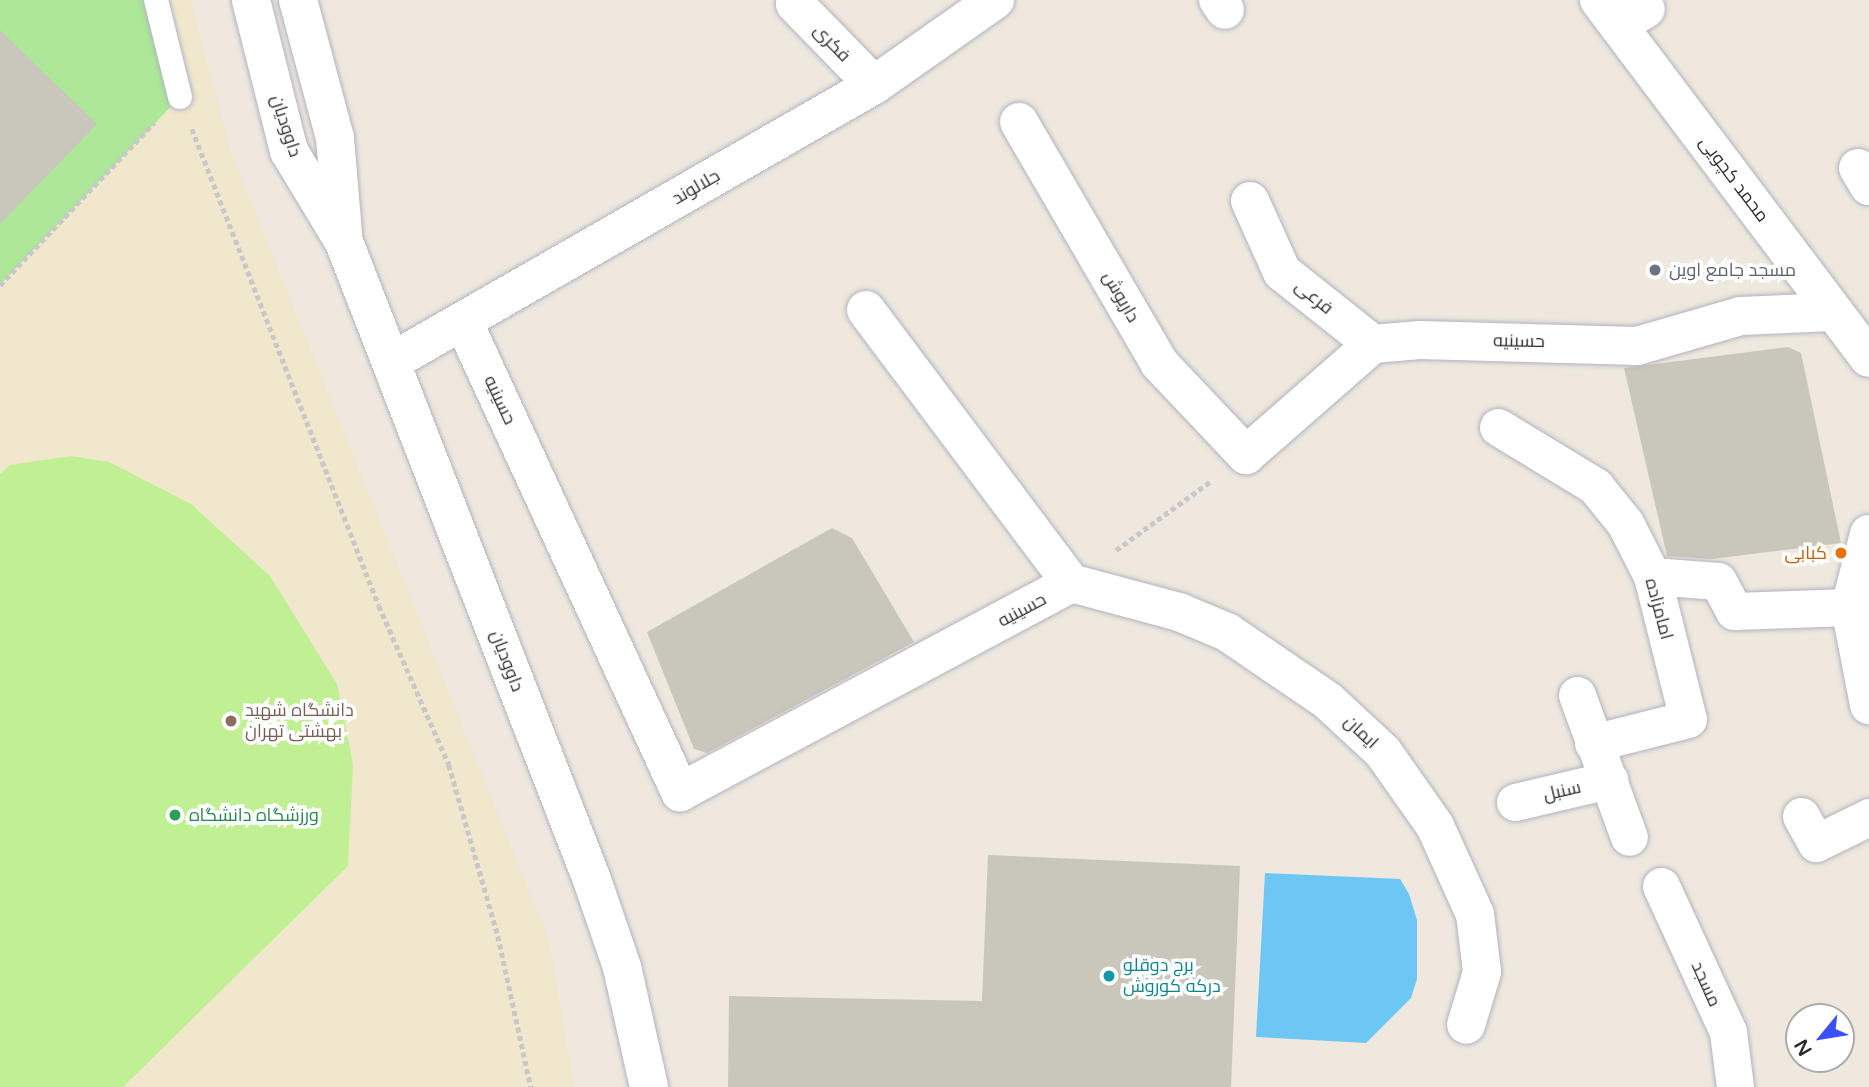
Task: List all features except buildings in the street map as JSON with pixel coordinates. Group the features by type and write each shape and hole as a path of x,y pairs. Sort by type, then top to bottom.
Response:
{"street":[{"name":"داوودیان","path":"251,0 289,151 344,242 591,877 622,967 649,1087"},
{"name":"داوودیان","path":"298,0 335,138 344,242"},
{"name":"فکری","path":"797,0 794,4 874,85"},
{"name":"جلالوند","path":"391,362 874,85 995,0"},
{"name":"محمد کچویی","path":"1621,11 1833,312 1869,358"},
{"name":"داریوش","path":"1019,122 1159,363 1245,455"},
{"name":"فرعی","path":"1250,201 1282,272 1373,344"},
{"path":"866,310 1071,583"},
{"name":"حسینیه","path":"1373,344 1420,340 1637,346 1740,316 1833,312"},
{"name":"حسینیه","path":"463,321 680,792 1071,583"},
{"path":"1245,455 1373,344"},
{"name":"امامزاده","path":"1498,427 1595,486 1625,523 1652,576 1688,719 1593,743"},
{"path":"1869,534 1850,607 1869,705"},
{"path":"1652,576 1718,581 1734,611 1850,607"},
{"name":"ایمان","path":"1071,583 1179,612 1227,632 1328,701 1383,752 1435,826 1475,914 1482,972 1466,1025"},
{"path":"1577,695 1629,838"},
{"name":"سنبل","path":"1515,802 1609,780"},
{"path":"1801,816 1816,843 1869,817"},
{"name":"مسجد","path":"1661,886 1728,1032 1735,1087"}],"lane":[{"path":"156,0 180,97"}],"path":[{"path":"0,285 180,97 379,606 449,765 498,936 531,1087"},
{"path":"1071,583 1245,455"}],"shaded area":[{"name":"دانشگاه شهید بهشتی تهران","path":"0,0 191,0 230,150 549,940 574,1087 0,1087"}],"green space":[{"path":"0,0 156,0 180,97 0,285"},
{"name":"ورزشگاه دانشگاه","path":"71,456 109,462 191,504 270,576 337,684 353,764 348,866 123,1087 0,1087 0,474 10,465"}],"water":[{"path":"1265,873 1400,879 1409,894 1417,920 1417,979 1411,998 1366,1043 1256,1037"}],"place":[{"name":"مسجد جامع اوین","path":"1655,270"},
{"name":"کبابی","path":"1841,553"},
{"name":"دانشگاه شهید بهشتی تهران","path":"231,721"},
{"name":"ورزشگاه دانشگاه","path":"175,815"},
{"name":"برج دوقلو درکه کوروش","path":"1109,976"}]}
